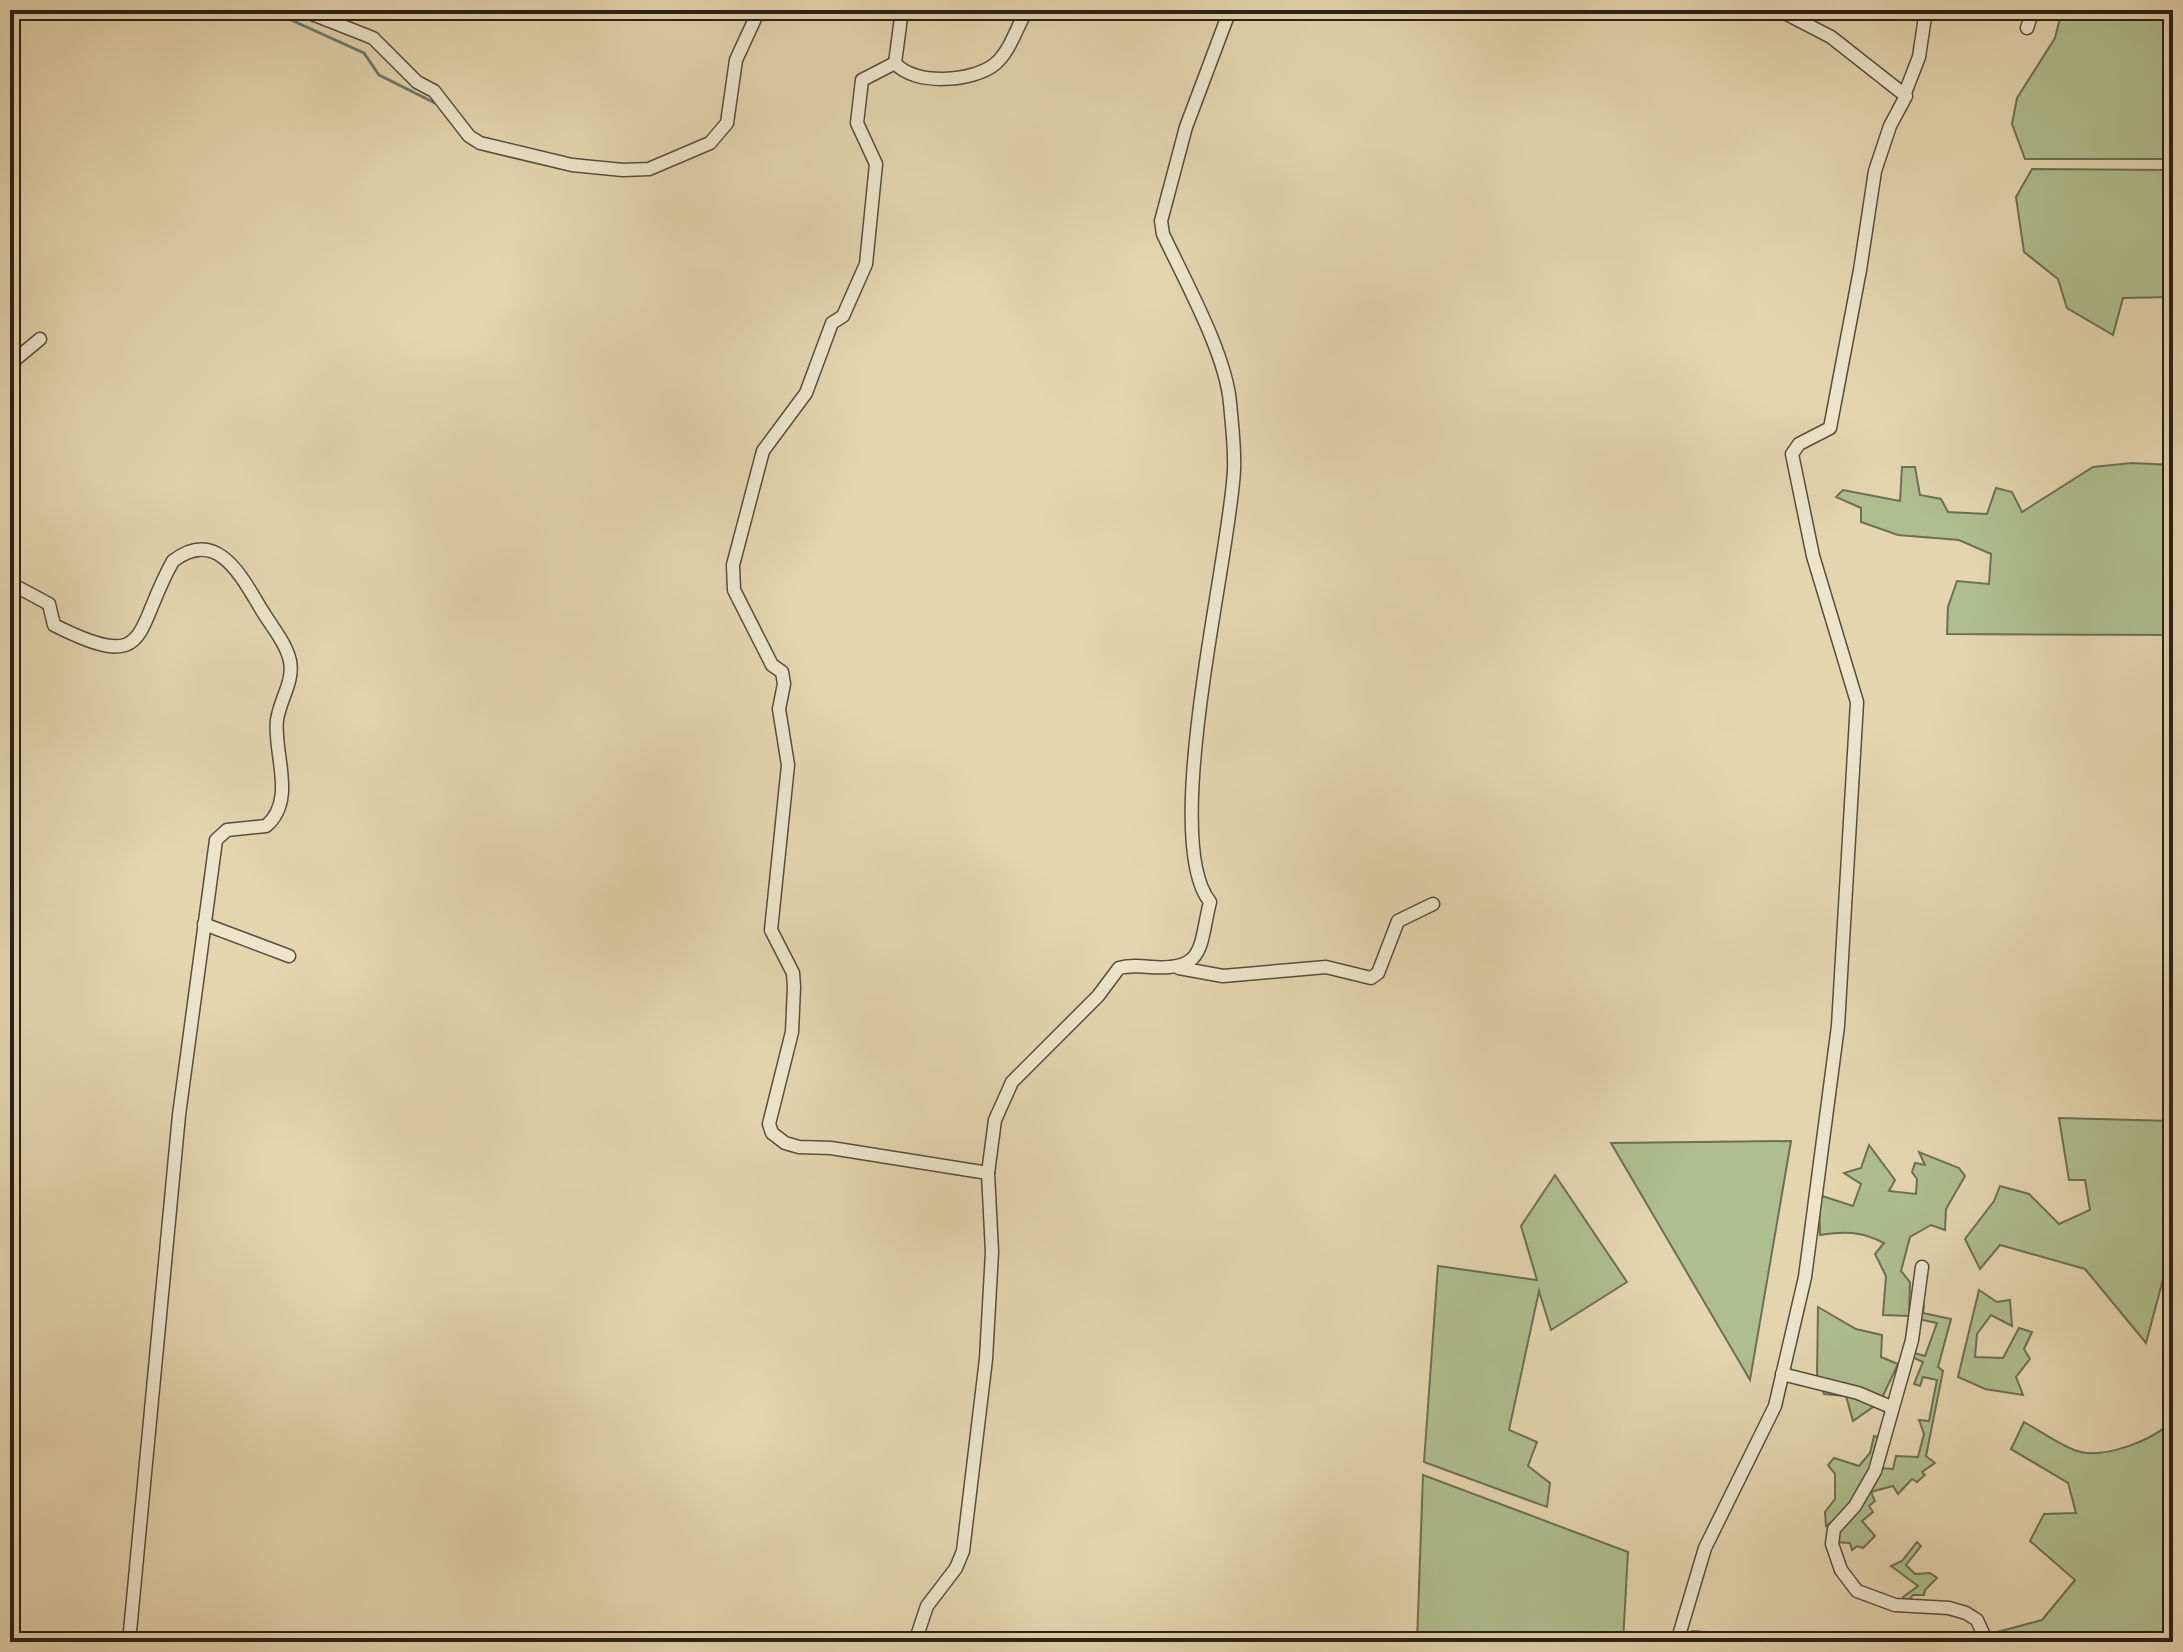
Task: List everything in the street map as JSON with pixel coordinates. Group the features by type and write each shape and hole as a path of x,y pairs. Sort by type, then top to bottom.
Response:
{"street":[{"path":"302,10 373,38 417,82 434,91 469,136 480,143 610,172 649,169 716,139 732,108 736,60 759,10"},
{"path":"889,65 902,10"},
{"path":"988,1173 831,1148 799,1147 785,1143 772,1133 769,1124 792,1032 794,987 793,973 771,930 788,765 779,709 784,684 782,672 772,665 734,590 733,565 763,451 806,393 832,323 843,316 865,272 876,164 859,130 862,80 889,65 926,76 957,78 979,73 1001,58 1027,10"},
{"path":"1179,968 1191,962 1198,950 1210,902 1197,883 1192,768 1234,470 1230,398 1214,346 1163,234 1161,221 1186,127 1230,10"},
{"path":"1779,10 1831,37 1870,71 1905,93"},
{"path":"1677,1642 1700,1561 1770,1418 1805,1277 1838,1026 1846,858 1857,742 1855,686 1813,556 1792,454 1799,444 1830,428 1875,171 1919,57 1926,10"},
{"path":"2027,28 2033,10"},
{"path":"10,364 40,339"},
{"path":"10,583 49,604 54,625 98,644 128,646 137,641 146,626 173,561 194,551 208,551 227,558 235,567 285,648 291,675 277,722 282,774 276,815 266,826 227,830 218,835 172,1173 129,1642"},
{"path":"915,1642 927,1606 956,1568 963,1551 987,1343 992,1252 988,1173 995,1120 1007,1090 1098,996 1116,970 1130,966 1179,968 1223,976 1326,967 1371,978 1378,973 1398,921 1433,904"},
{"path":"204,924 289,956"},
{"path":"1922,1267 1915,1327 1875,1471 1831,1536 1837,1560 1848,1581 1864,1595 1895,1605 1949,1608 1966,1613 1977,1620 1987,1642"},
{"path":"1782,1374 1858,1393 1891,1407"}],"green space":[{"path":"2062,10 2173,10 2173,159 2025,159 2012,124 2017,98 2055,38"},
{"path":"2032,169 2173,170 2173,297 2123,298 2113,335 2067,308 2058,279 2024,252 2016,197"},
{"path":"2132,463 2173,465 2173,635 1947,634 1948,607 1957,581 1989,584 1991,554 1959,540 1898,535 1861,522 1861,508 1836,497 1843,490 1900,501 1902,467 1915,467 1920,495 1941,499 1948,512 1987,514 1996,488 2012,492 2022,512 2093,467"},
{"path":"2059,1118 2173,1121 2173,1242 2146,1343 2085,1269 2000,1245 1980,1269 1965,1239 1994,1201 2000,1186 2029,1194 2059,1224 2090,1210 2085,1180 2069,1180"},
{"path":"1791,1141 1750,1380 1611,1143"},
{"path":"1869,1145 1895,1180 1889,1191 1916,1194 1917,1179 1912,1172 1915,1163 1925,1165 1919,1152 1959,1168 1965,1176 1946,1209 1945,1230 1931,1225 1910,1237 1901,1271 1910,1282 1909,1316 1883,1315 1886,1276 1875,1254 1884,1243 1853,1233 1820,1235 1819,1195 1853,1206 1861,1184 1844,1173 1861,1168"},
{"path":"1555,1175 1627,1282 1551,1330 1539,1291 1509,1430 1537,1442 1528,1466 1550,1483 1547,1507 1424,1462 1438,1266 1537,1280 1521,1226"},
{"path":"1979,1290 1997,1302 2010,1300 2012,1326 1991,1315 1977,1334 1975,1357 2003,1358 2019,1328 2032,1332 2024,1349 2030,1359 2016,1377 2023,1395 1985,1389 1958,1377"},
{"path":"1919,1305 1924,1306 1923,1313 1951,1319 1938,1367 1943,1371 1926,1456 1935,1463 1922,1472 1925,1475 1917,1482 1912,1479 1898,1494 1893,1486 1871,1492 1875,1501 1869,1506 1873,1512 1862,1521 1875,1536 1863,1548 1857,1546 1852,1550 1850,1543 1833,1542 1879,1468 1893,1469 1896,1456 1918,1457 1924,1434 1919,1420 1929,1421 1937,1380 1923,1377 1920,1386 1914,1384 1923,1362 1910,1356 1911,1352 1925,1356 1937,1323 1918,1319"},
{"path":"1818,1307 1856,1329 1882,1335 1881,1357 1898,1364 1880,1402 1853,1421 1846,1396 1824,1394 1817,1375"},
{"path":"2173,1420 2173,1642 1987,1642 1986,1635 2042,1620 2075,1580 2030,1541 2044,1514 2076,1513 2068,1483 2011,1449 2024,1422 2074,1450 2099,1453 2141,1441"},
{"path":"1874,1436 1878,1437 1877,1450 1864,1488 1847,1510 1826,1526 1825,1512 1835,1499 1835,1474 1828,1465 1834,1458 1859,1466 1870,1453"},
{"path":"1423,1475 1628,1552 1623,1642 1417,1642"},
{"path":"1917,1542 1921,1546 1906,1565 1915,1574 1930,1573 1937,1578 1924,1595 1913,1595 1907,1603 1903,1597 1918,1586 1891,1566 1902,1561"},
{"path":"1693,1631 1810,1640 1689,1642"}],"waterway":[{"path":"269,10 364,53 379,75 437,104"}]}
